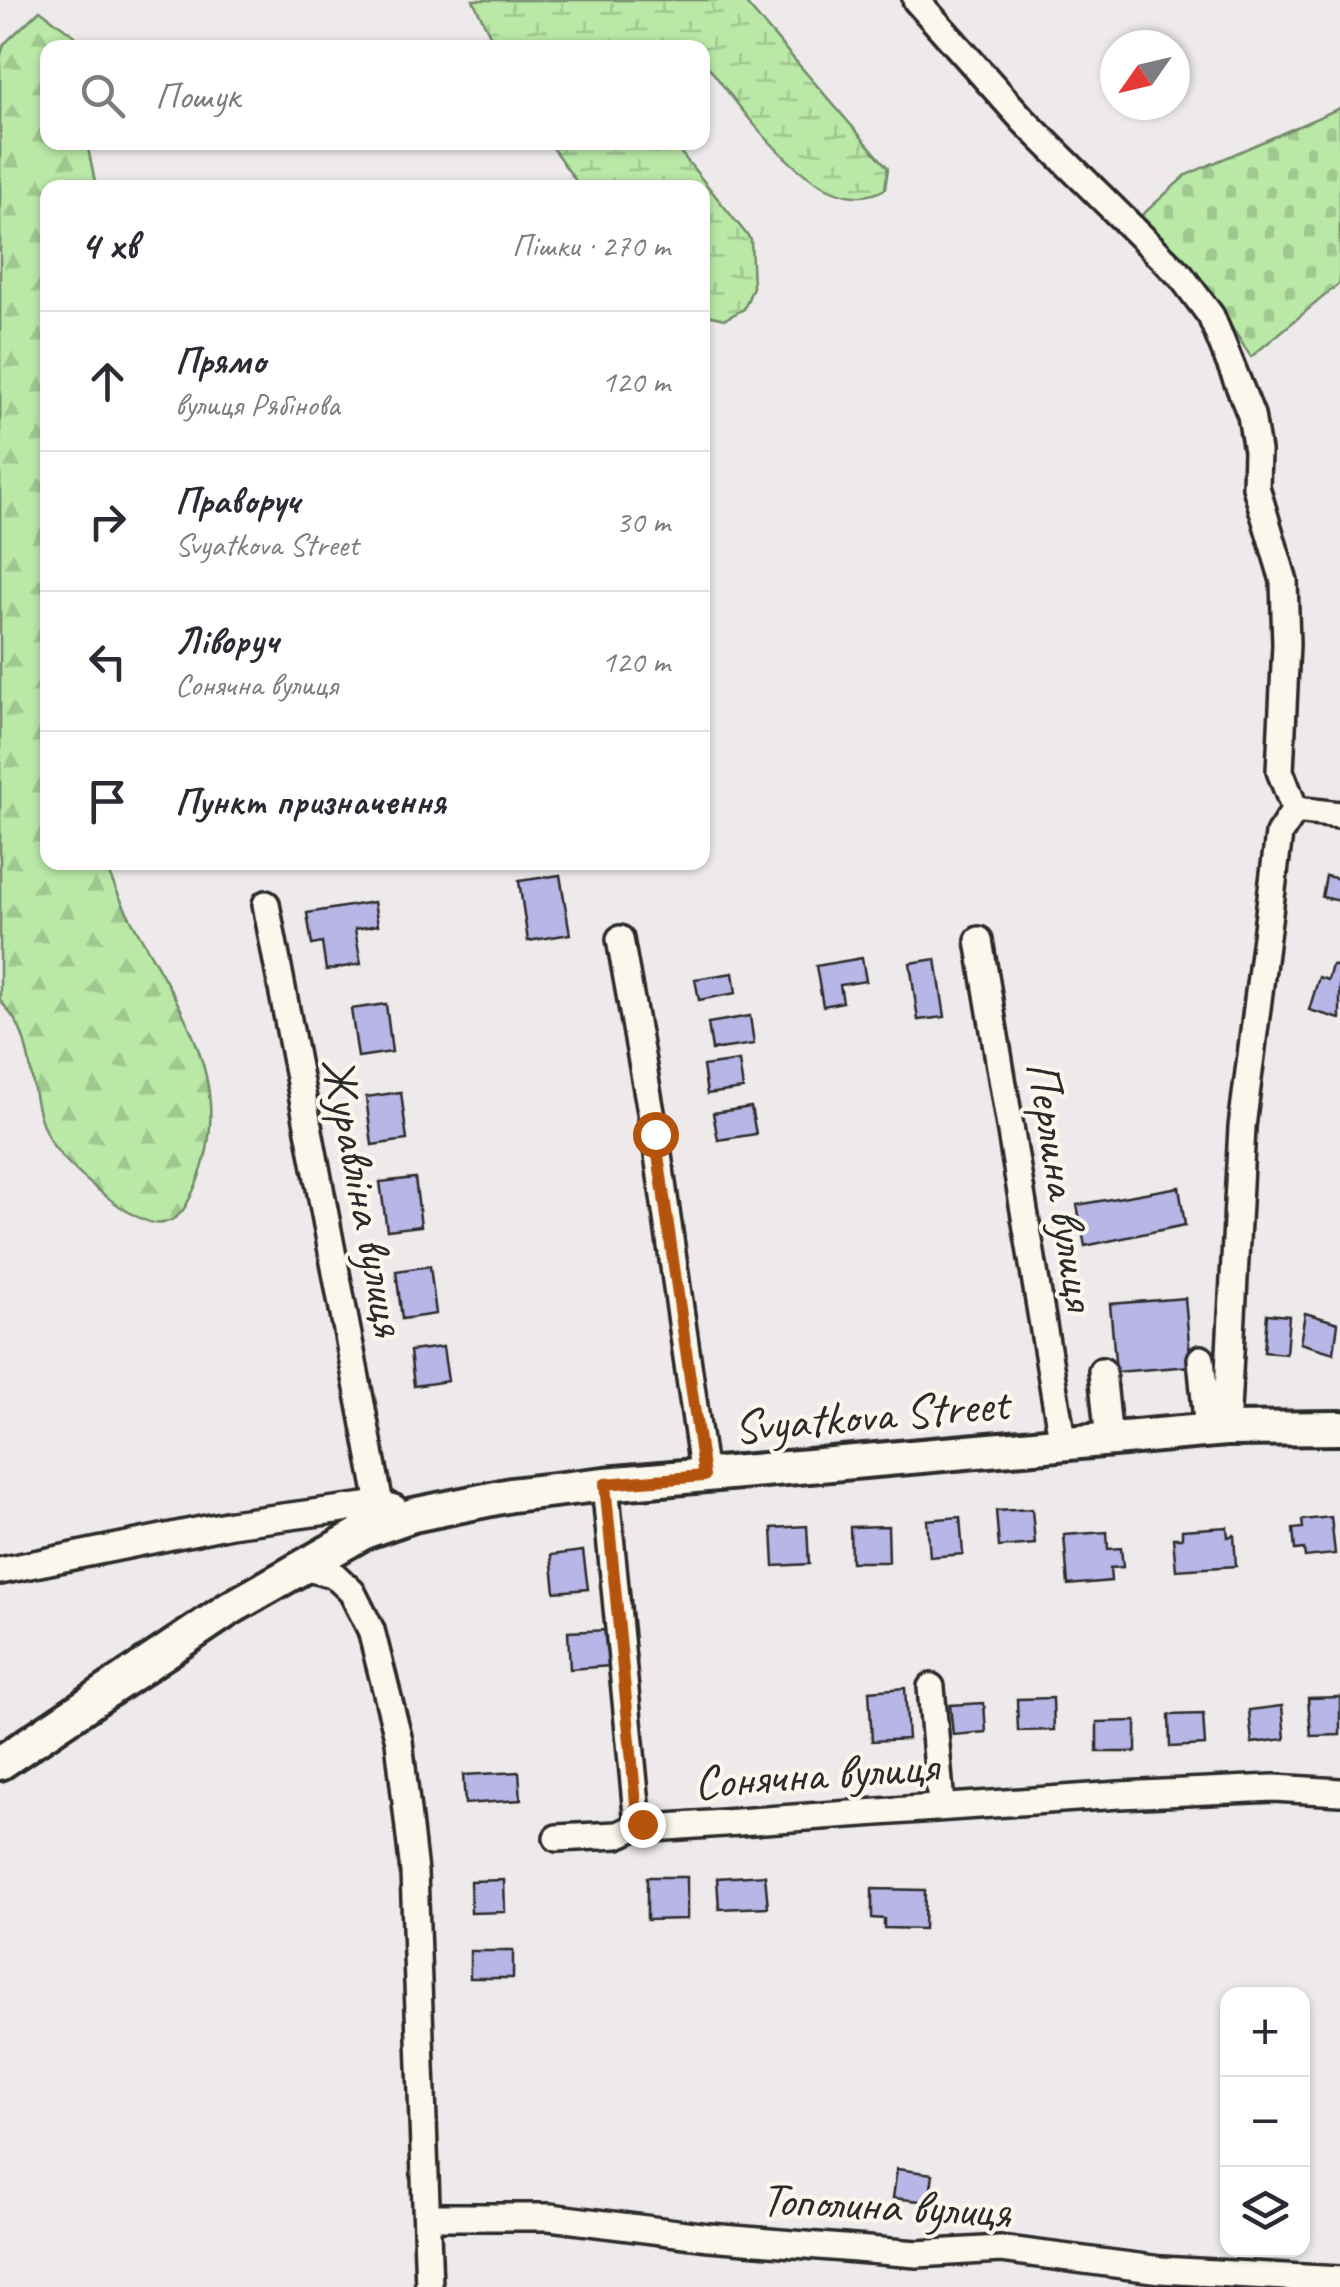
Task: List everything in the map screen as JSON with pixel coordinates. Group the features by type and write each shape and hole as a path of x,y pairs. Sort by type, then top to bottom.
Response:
{"main road":[{"name":"Svyatkova Street","path":"0,1763 213,1619 364,1532 413,1515 511,1495 605,1484 1217,1430 1340,1428"}],"street":[{"path":"916,0 1024,121 1180,276 1211,316 1251,415 1257,451 1256,487 1284,582 1286,644 1280,770 1295,810"},
{"path":"1295,810 1340,815"},
{"path":"1217,1430 1242,1127 1279,834 1295,810"},
{"name":"Журавліна вулиця","path":"266,904 380,1504"},
{"path":"620,939 655,1134 704,1476"},
{"name":"Перлина вулиця","path":"979,940 1064,1445"},
{"path":"1201,1359 1217,1430"},
{"path":"1102,1371 1109,1441"},
{"name":"Сонячна вулиця","path":"605,1484 637,1814 642,1824 653,1828 941,1805 1274,1788 1340,1792"},
{"path":"0,1571 231,1524 380,1504 413,1515"},
{"path":"306,1568 333,1574 352,1592 371,1630 399,1741 414,1872 429,2287"},
{"path":"931,1688 941,1805"},
{"path":"558,1838 618,1834 642,1824"},
{"name":"Тополина вулиця","path":"427,2218 550,2216 918,2254 1001,2250 1162,2270 1340,2280"}],"green space":[{"path":"473,0 743,0 888,168 885,189 860,196 834,191 783,155 710,69 710,40 493,40"},
{"path":"40,10 76,37 78,40 40,40 40,150 88,150 95,180 40,180 40,870 108,870 185,1018 201,1057 210,1097 209,1140 188,1203 176,1217 163,1223 152,1223 124,1209 59,1153 37,1107 24,1041 0,1000 0,58 4,44"},
{"path":"1340,108 1340,283 1251,357 1198,276 1129,227 1186,175"},
{"path":"554,150 679,150 703,180 575,180"},
{"path":"710,189 751,240 753,287 744,309 725,319 710,316"}],"building":[{"path":"560,875 570,934 528,941 519,881"},
{"path":"1326,876 1340,879 1340,901 1322,897"},
{"path":"374,902 378,925 355,929 361,964 326,970 322,943 312,945 307,913"},
{"path":"862,958 866,981 840,985 843,1002 823,1006 816,966"},
{"path":"936,959 945,1017 918,1020 910,963"},
{"path":"1332,965 1340,967 1340,1019 1309,1010 1319,977 1328,980"},
{"path":"733,973 736,993 699,1000 695,979"},
{"path":"386,1004 392,1052 358,1057 351,1009"},
{"path":"750,1016 754,1044 712,1050 708,1023"},
{"path":"739,1061 743,1089 707,1094 703,1066"},
{"path":"401,1092 407,1140 372,1145 366,1097"},
{"path":"751,1107 756,1134 718,1140 713,1113"},
{"path":"415,1178 421,1226 387,1230 380,1182"},
{"path":"1179,1187 1185,1225 1085,1246 1077,1205"},
{"path":"430,1266 436,1314 402,1319 396,1271"},
{"path":"1185,1298 1191,1366 1116,1372 1110,1304"},
{"path":"1305,1313 1338,1323 1334,1353 1300,1343"},
{"path":"1267,1314 1289,1316 1286,1354 1264,1352"},
{"path":"443,1347 448,1381 414,1386 410,1351"},
{"path":"1032,1509 1035,1544 999,1547 996,1511"},
{"path":"960,1517 963,1554 930,1557 927,1520"},
{"path":"1331,1517 1335,1554 1305,1557 1304,1549 1295,1550 1293,1529 1303,1528 1302,1520"},
{"path":"807,1526 809,1564 774,1566 772,1528"},
{"path":"888,1526 889,1562 851,1562 850,1527"},
{"path":"1227,1527 1228,1537 1234,1535 1236,1566 1176,1570 1173,1538 1182,1538 1182,1530"},
{"path":"1107,1532 1108,1549 1121,1548 1123,1567 1110,1568 1111,1581 1068,1585 1064,1535"},
{"path":"583,1551 588,1589 555,1592 551,1555"},
{"path":"608,1630 610,1666 570,1669 568,1632"},
{"path":"905,1688 908,1739 872,1741 869,1691"},
{"path":"1340,1697 1340,1735 1311,1736 1308,1698"},
{"path":"1053,1698 1054,1730 1018,1731 1017,1699"},
{"path":"984,1703 986,1732 953,1735 950,1705"},
{"path":"1282,1706 1285,1739 1252,1743 1249,1710"},
{"path":"1203,1714 1205,1745 1170,1747 1169,1715"},
{"path":"1136,1721 1136,1752 1097,1752 1097,1722"},
{"path":"519,1772 521,1800 465,1804 463,1775"},
{"path":"765,1875 768,1907 719,1909 717,1878"},
{"path":"647,1877 687,1877 687,1919 647,1920"},
{"path":"504,1880 505,1912 471,1913 470,1881"},
{"path":"872,1889 925,1890 924,1929 884,1928 884,1919 872,1918"},
{"path":"470,1951 513,1951 513,1978 470,1978"},
{"path":"897,2169 933,2174 929,2202 893,2198"}],"route":[{"path":"642,1824 637,1814 605,1484 704,1476 655,1134"}]}
